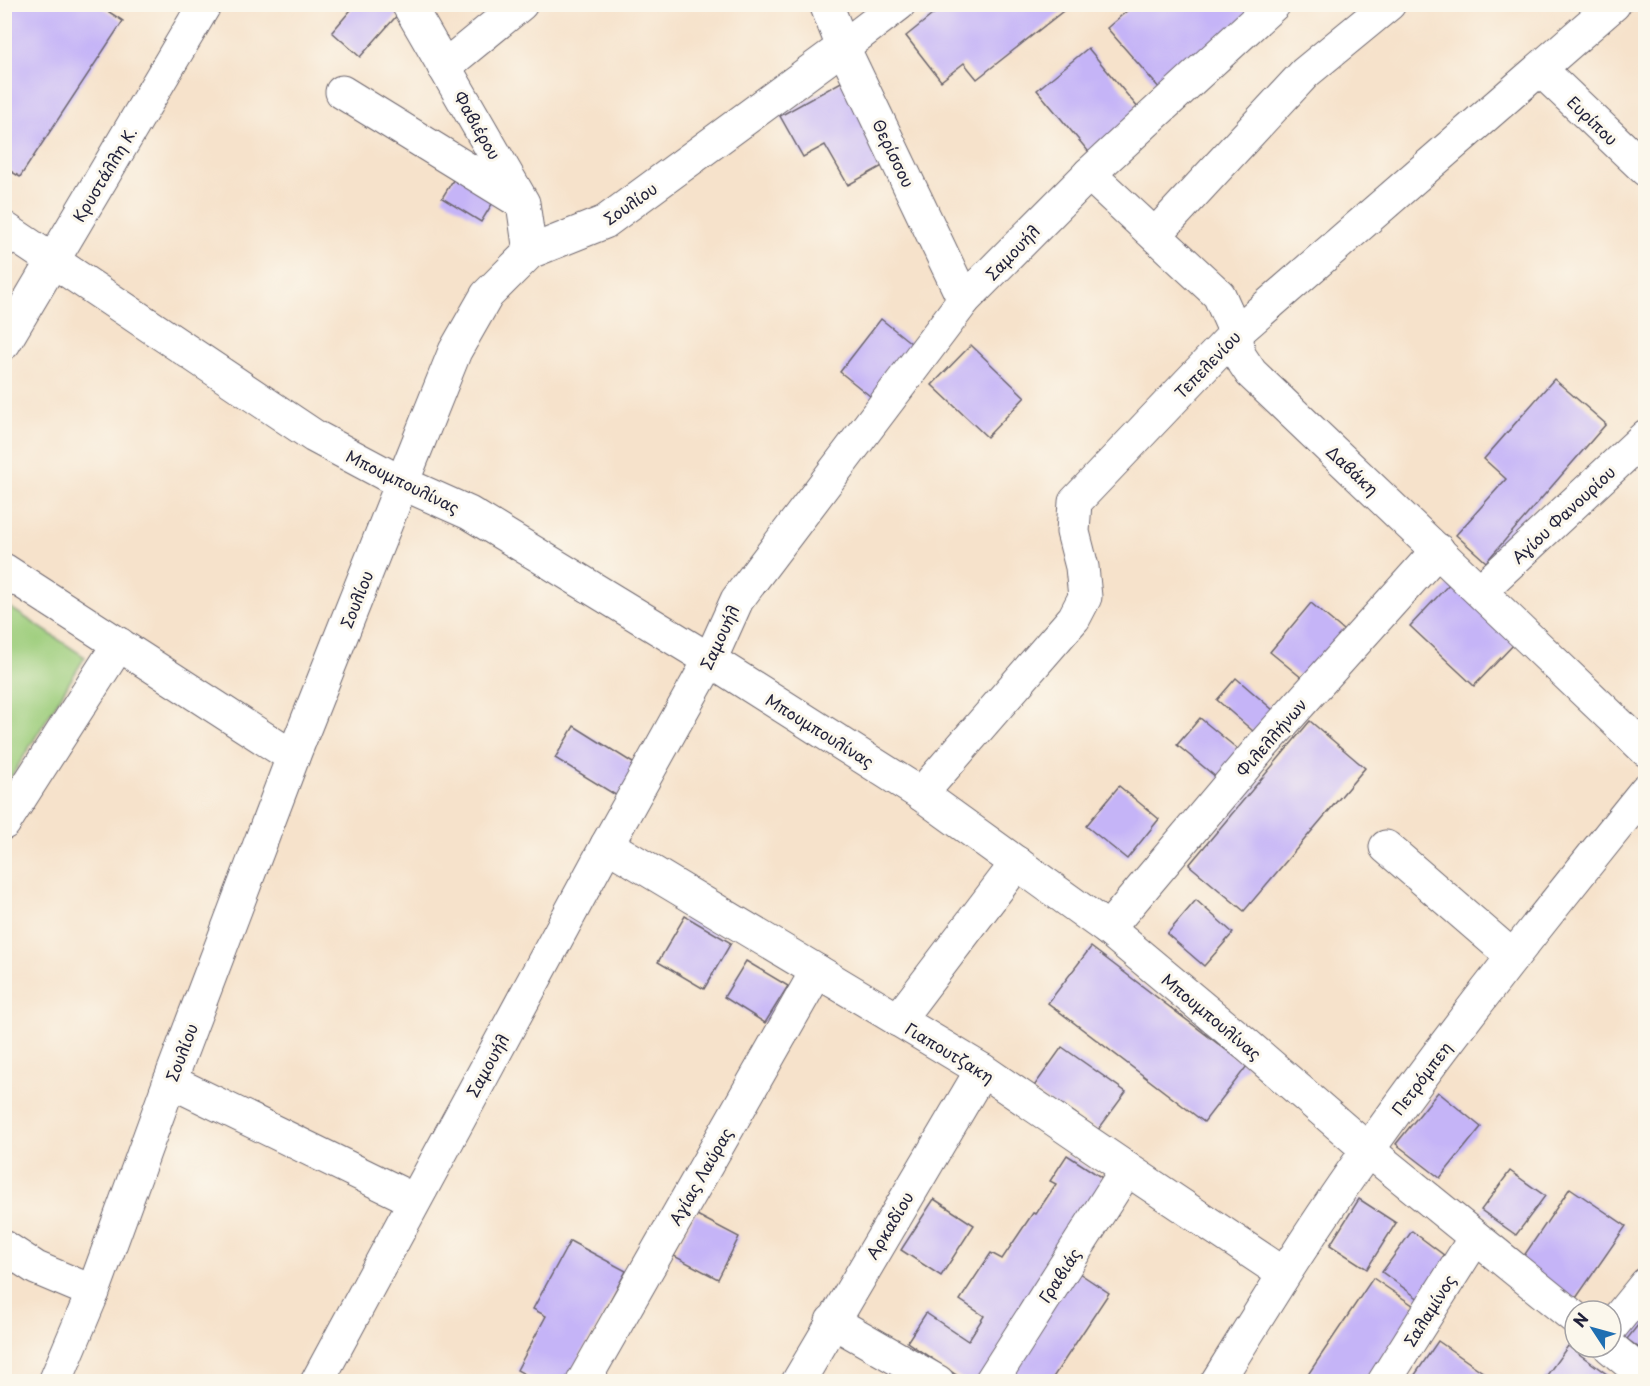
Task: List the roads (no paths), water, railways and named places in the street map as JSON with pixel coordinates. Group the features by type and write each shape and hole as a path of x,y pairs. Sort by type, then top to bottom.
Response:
{"street":[{"name":"Κρυστάλλη Κ.","path":"4,343 205,4"},
{"name":"Φαβιέρου","path":"408,4 523,203 530,252"},
{"path":"444,67 521,4"},
{"name":"Θερίσσου","path":"826,4 843,47 964,300"},
{"name":"Σουλίου","path":"55,1382 93,1292 293,757 455,351 487,295 530,252 605,222 899,4"},
{"name":"Σαμουήλ","path":"317,1382 607,845 710,660 736,600 964,300 1089,174 1274,4"},
{"path":"1155,235 1305,73 1389,4"},
{"name":"Τεπελενίου","path":"921,794 1074,618 1085,597 1082,567 1073,532 1075,502 1236,333 1614,4"},
{"name":"Ευρίπου","path":"1540,69 1646,170"},
{"path":"342,92 523,203"},
{"name":"Δαβάκη","path":"1089,174 1219,295 1236,333 1239,355 1251,373 1646,750"},
{"name":"Μπουμπουλίνας","path":"4,228 314,436 402,483 469,513 710,660 921,794 1108,929 1368,1150 1563,1308"},
{"name":"Αγίου Φανουρίου","path":"1480,591 1646,436"},
{"name":"Φιλελλήνων","path":"1108,929 1262,746 1438,550"},
{"path":"4,570 293,757"},
{"path":"4,823 119,644"},
{"name":"Πετρόμπεη","path":"1217,1382 1284,1274 1368,1150 1512,956 1646,790"},
{"name":"Γιαπουτζακη","path":"607,845 982,1070 1284,1274"},
{"path":"1386,847 1512,956"},
{"path":"898,1020 1017,863"},
{"name":"Αγίας Λαύρας","path":"583,1382 817,971"},
{"name":"Αρκαδίου","path":"798,1382 982,1070"},
{"path":"170,1082 414,1200"},
{"name":"Γραβιάς","path":"991,1382 1127,1169"},
{"name":"Σαλαμίνος","path":"1383,1382 1475,1238"},
{"path":"4,1247 36,1268 93,1292"},
{"path":"1623,1312 1646,1284"},
{"path":"832,1321 938,1382"},
{"path":"1623,1358 1646,1377"}]}
